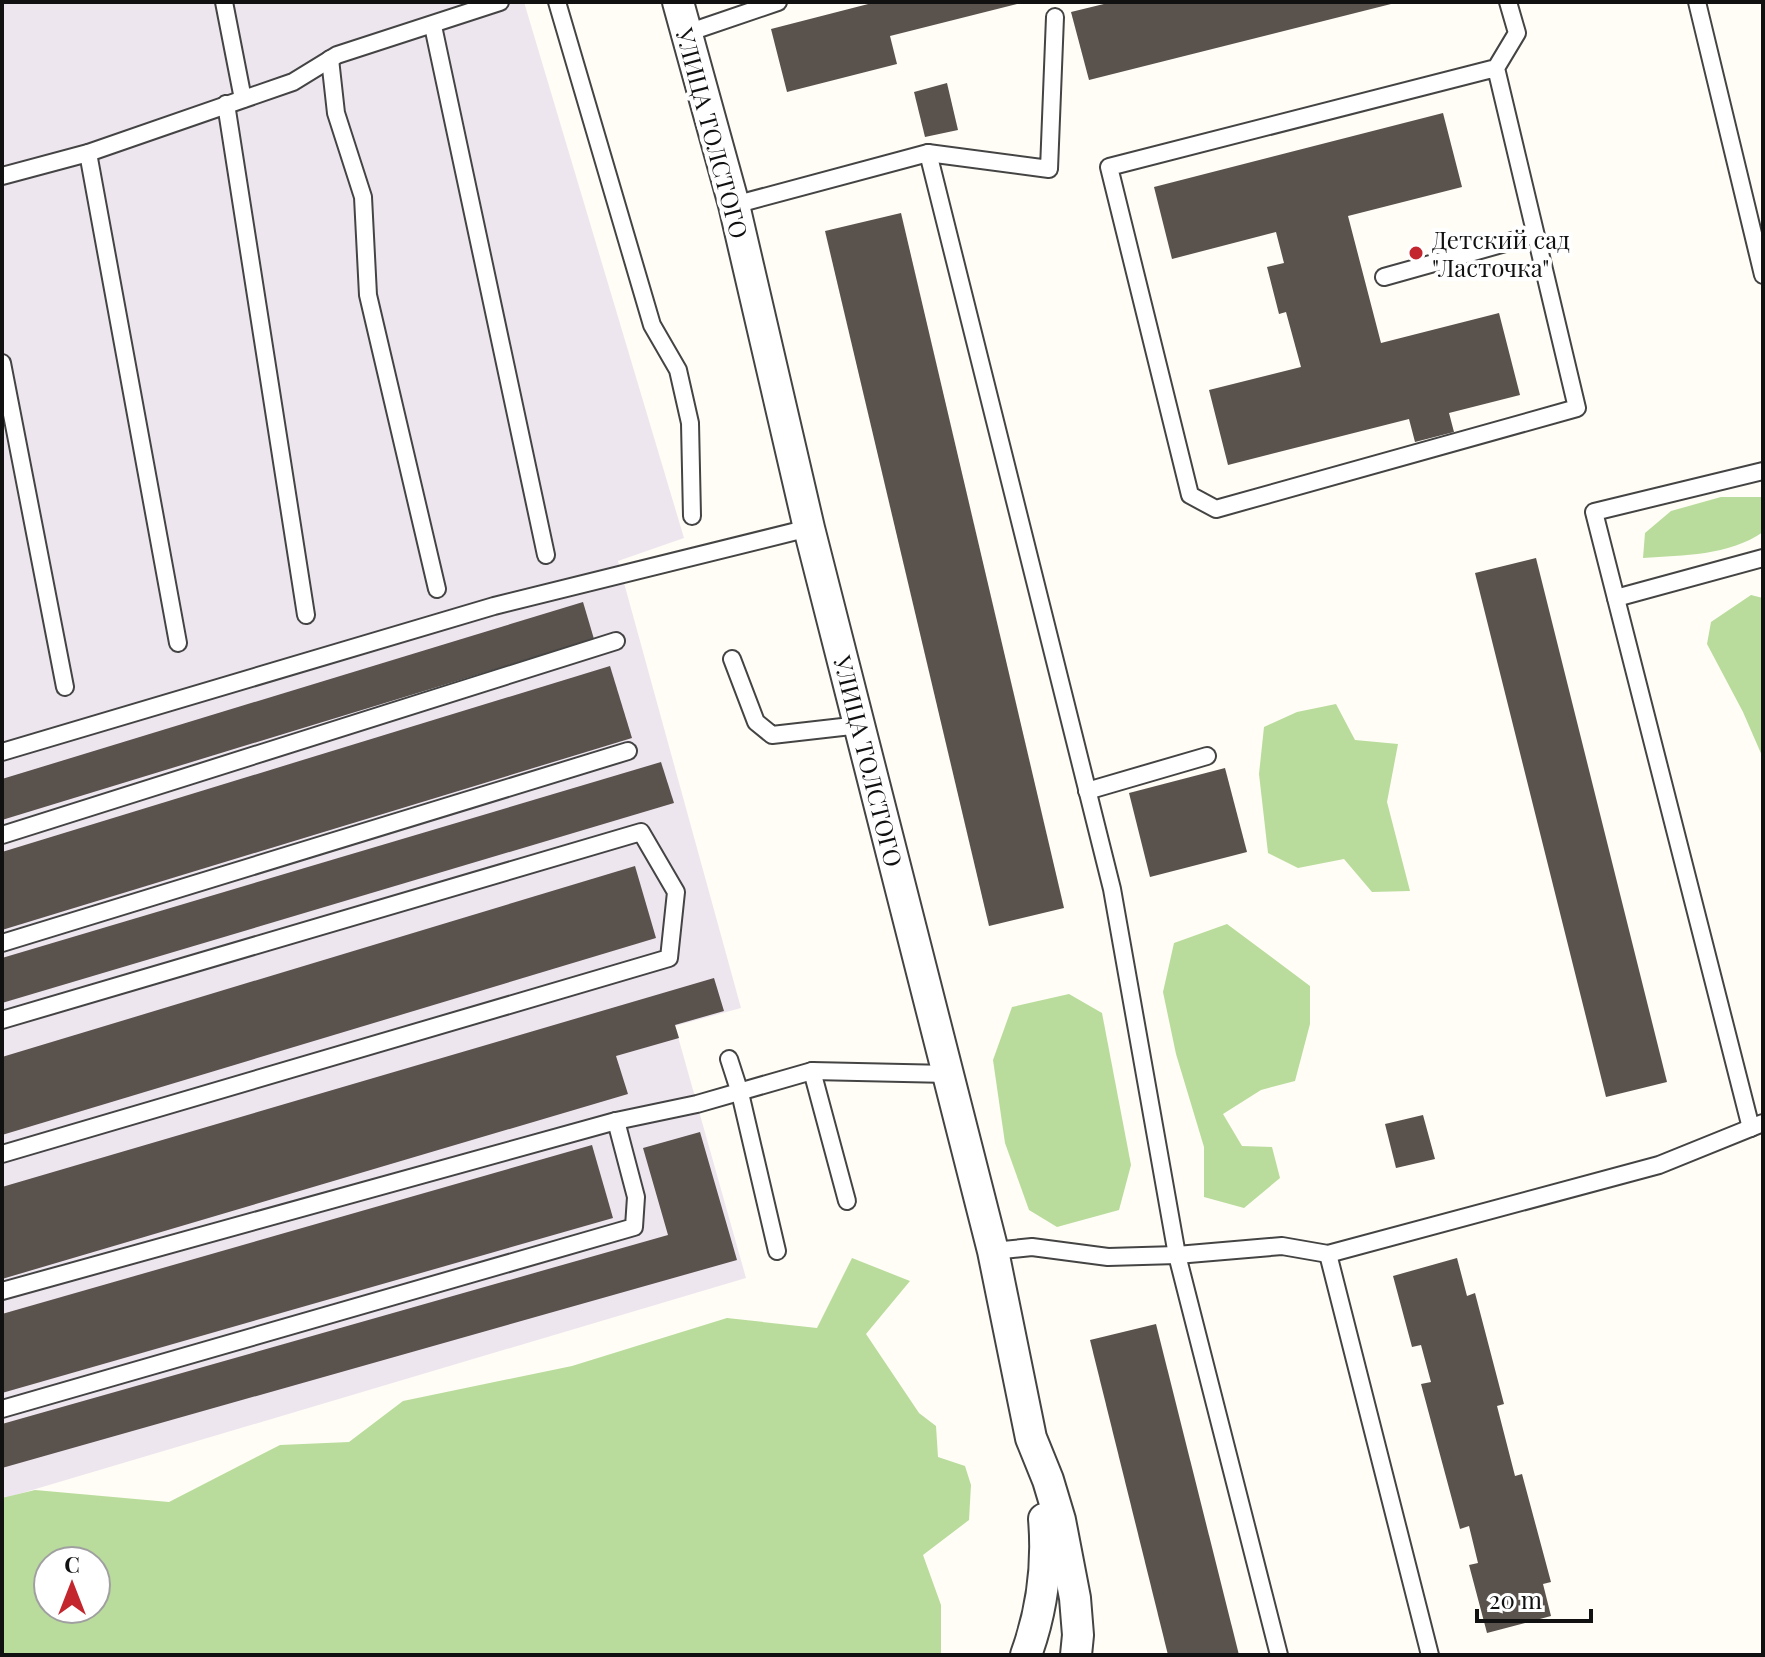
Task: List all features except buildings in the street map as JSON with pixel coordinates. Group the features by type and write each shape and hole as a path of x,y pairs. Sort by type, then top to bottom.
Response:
{"street":[{"name":"УЛИЦА ТОЛСТОГО","path":"678,2 734,205 809,528 993,1251 1031,1438 1060,1520 1075,1598 1076,1655"},
{"path":"1026,1655 1038,1624 1047,1551 1031,1438"}],"lane":[{"path":"224,2 243,99"},
{"path":"2,176 88,153 293,82 337,55 500,2"},
{"path":"557,2 652,325 678,370 690,423 692,516"},
{"path":"687,33 778,2"},
{"path":"1496,68 1109,167 1190,495 1216,509 1577,408 1496,68 1517,33 1508,2"},
{"path":"1697,2 1763,275"},
{"path":"734,205 928,153 1049,169 1055,17"},
{"path":"433,26 546,555"},
{"path":"330,59 336,113 363,197 368,295 437,589"},
{"path":"226,104 306,615"},
{"path":"88,153 178,643"},
{"path":"928,153 1112,889 1177,1255 1279,1655"},
{"path":"1384,277 1534,235"},
{"path":"2,363 65,687"},
{"path":"993,1251 1032,1247 1108,1257 1282,1246 1328,1254 1659,1165 1757,1126 1594,512 1763,471"},
{"path":"2,752 494,606 809,528"},
{"path":"1616,598 1763,558"},
{"path":"2,835 616,641"},
{"path":"732,659 756,722 772,735 860,725"},
{"path":"2,943 628,751"},
{"path":"1087,791 1207,756"},
{"path":"2,1020 641,832 676,892 669,958 2,1154"},
{"path":"729,1059 740,1093 777,1251"},
{"path":"2,1291 616,1121 740,1093 812,1071 949,1074"},
{"path":"812,1071 847,1201"},
{"path":"2,1409 634,1227 636,1197 616,1121"},
{"path":"1328,1254 1430,1655"}],"shaded area":[{"path":"2,2 524,2 684,538 618,561 741,1008 675,1026 746,1278 2,1499"}],"green space":[{"path":"1721,497 1763,497 1763,532 1720,550 1643,558 1645,533 1671,511"},
{"path":"1751,595 1763,598 1763,758 1707,644 1711,622"},
{"path":"1336,704 1355,740 1398,744 1387,802 1410,891 1372,892 1344,859 1298,868 1268,853 1259,774 1264,727 1297,712"},
{"path":"1227,924 1310,986 1310,1024 1295,1081 1261,1090 1223,1114 1242,1146 1272,1147 1280,1178 1244,1208 1204,1197 1204,1147 1176,1054 1163,992 1174,943"},
{"path":"1069,994 1102,1013 1131,1165 1119,1210 1057,1227 1029,1210 1005,1143 993,1060 1012,1007"},
{"path":"852,1258 910,1281 866,1334 919,1413 936,1426 938,1457 965,1466 971,1485 969,1520 923,1555 941,1605 941,1655 2,1655 2,1498 35,1490 169,1502 280,1445 349,1442 403,1401 572,1366 727,1318 817,1328"}],"place":[{"name":"Детский сад \"Ласточка\"","path":"1416,253"}]}
